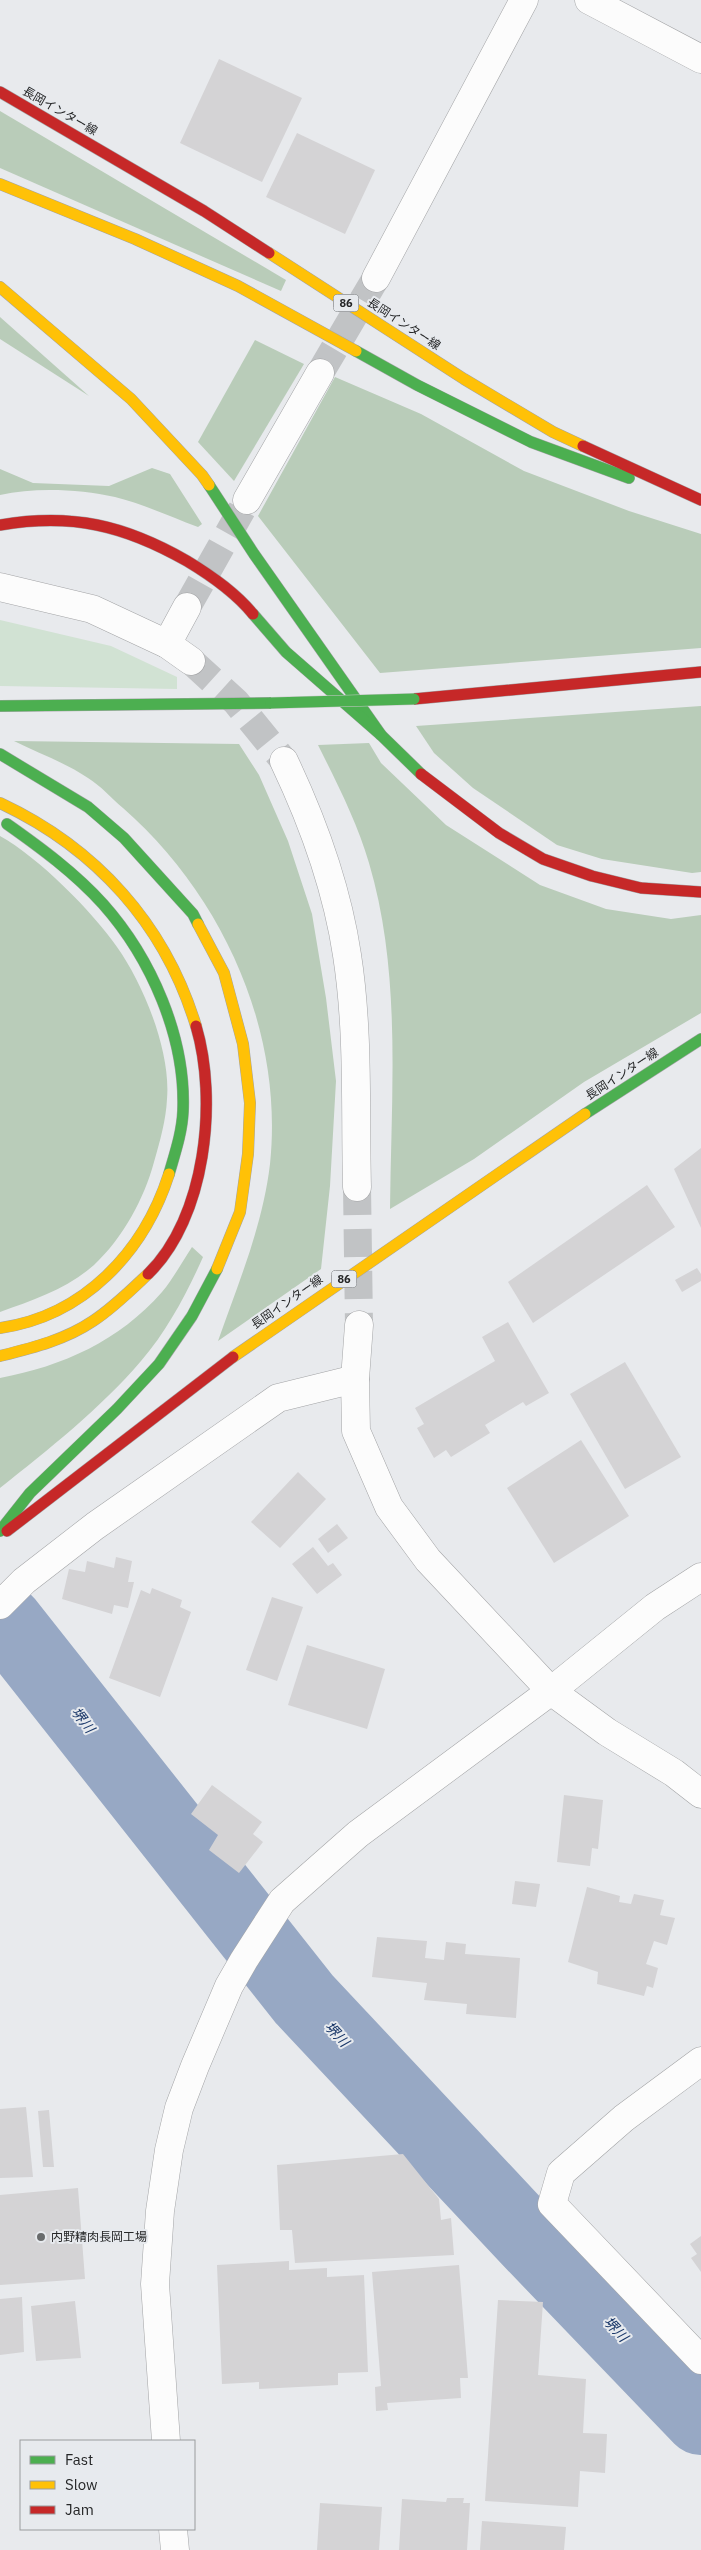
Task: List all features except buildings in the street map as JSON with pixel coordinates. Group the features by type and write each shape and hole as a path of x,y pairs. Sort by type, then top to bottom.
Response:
{"main road":[{"name":"長岡インター線","path":"0,92 204,211 456,374 545,427 701,501"},
{"path":"0,184 135,239 238,286 417,385 531,442 601,469 701,501"},
{"path":"0,287 61,337 130,399 202,475 254,554 381,735"},
{"path":"0,524 27,519 62,520 113,527 154,545 198,568 234,594 285,651 381,735 428,781 499,833 543,859 592,876 642,888 701,892"},
{"path":"0,706 271,703 414,699 701,672"},
{"path":"0,754 88,807 124,838 193,914 224,972 244,1044 250,1103 248,1154 240,1212 218,1266 192,1316 159,1364 117,1409 30,1493 0,1531"},
{"path":"0,803 25,814 58,836 123,892 176,973 190,1010 202,1056 206,1139 196,1190 177,1233 153,1269 95,1320 64,1338 0,1356"},
{"path":"0,819 36,844 73,874 104,905 128,936 148,970 165,1012 178,1056 183,1104 178,1144 164,1190 149,1223 131,1251 103,1281 73,1302 46,1317 0,1328"},
{"name":"長岡インター線","path":"0,1536 203,1378 389,1248 640,1077 701,1039"}],"street":[{"path":"376,278 524,0"},
{"path":"589,0 701,59"},
{"path":"247,500 320,373"},
{"path":"0,588 92,609 167,644 191,661"},
{"path":"167,644 187,607"},
{"path":"284,761 302,800 334,894 347,955 356,1044 357,1187"},
{"path":"359,1326 355,1379 356,1431 389,1507 428,1560 551,1690 607,1732 674,1773 701,1794"},
{"path":"0,1605 24,1581 95,1526 278,1398 355,1379"},
{"path":"166,2440 155,2284 160,2211 169,2150 179,2108 229,1986 282,1901 397,1804 551,1690 656,1608 701,1577"},
{"path":"701,2061 624,2118 561,2173 552,2204 701,2360"},
{"path":"173,2530 175,2550"}],"green space":[{"path":"0,111 286,280 281,291 0,168"},
{"path":"0,317 89,396 0,339"},
{"path":"255,340 304,364 234,481 198,442"},
{"path":"335,377 421,414 524,471 629,511 701,534 701,648 380,673 258,516"},
{"path":"152,468 170,474 202,524 198,527 125,500 87,492 42,490 0,495 0,469 33,483 109,486"},
{"path":"0,620 111,646 177,677 177,689 0,686"},
{"path":"701,706 701,872 692,873 602,859 557,845 473,788 434,753 416,726"},
{"path":"14,741 239,744 259,775 288,841 312,914 326,998 336,1081 330,1186 321,1269 218,1341 256,1232 267,1187 270,1164 272,1114 267,1064 256,1015 239,968 217,924 190,881 158,843 93,781 71,768"},
{"path":"369,743 381,763 446,825 540,885 606,909 671,919 701,915 701,1013 584,1082 474,1159 390,1209 392,1035 386,948 379,905 369,863 359,833 318,745"},
{"path":"0,836 31,857 63,886 94,917 117,947 137,980 154,1020 165,1061 167,1099 164,1123 150,1176 138,1204 114,1243 94,1265 73,1281 49,1293 0,1312"},
{"path":"192,1247 203,1257 176,1311 141,1361 109,1396 0,1488 0,1378 23,1373 68,1358 108,1338 145,1309 162,1292"}],"waterway":[{"name":"堺川","path":"6,1622 304,1999 528,2238 701,2418"}],"tunnel":[{"path":"320,373 376,278"},
{"path":"187,607 245,504"},
{"path":"191,661 236,702 284,761"},
{"path":"357,1187 359,1325"}],"traffic: fast":[{"path":"356,351 417,385 531,442 629,478"},
{"path":"209,485 254,554 381,735 421,774"},
{"path":"253,614 286,652 381,735"},
{"path":"271,703 414,699"},
{"path":"0,706 271,703"},
{"path":"0,754 88,807 124,838 193,914 198,924"},
{"path":"7,824 57,861 103,904 120,925 150,974 172,1027 179,1055 182,1083 183,1111 181,1127 169,1174"},
{"path":"585,1114 701,1039"},
{"path":"0,1531 30,1493 117,1409 159,1364 192,1316 217,1269"}],"traffic: slow":[{"path":"0,184 135,239 238,286 356,351"},
{"path":"269,253 464,379 553,432 583,446"},
{"path":"0,287 131,399 202,475 209,485"},
{"path":"0,803 35,821 67,842 96,866 122,893 146,922 166,954 183,989 196,1026"},
{"path":"198,924 224,973 243,1044 250,1103 248,1154 240,1212 217,1269"},
{"path":"233,1357 585,1114"},
{"path":"0,1328 30,1321 58,1310 84,1295 107,1276 127,1254 144,1229 158,1203 169,1174"},
{"path":"0,1356 48,1343 82,1328 122,1299 148,1274"}],"traffic: jam":[{"path":"0,92 204,211 269,253"},
{"path":"583,446 701,500"},
{"path":"0,525 51,520 74,522 97,525 141,538 187,561 214,579 231,592 253,614"},
{"path":"414,699 701,672"},
{"path":"421,774 499,833 543,859 592,876 641,888 701,892"},
{"path":"148,1274 168,1250 183,1222 194,1190 202,1157 206,1122 206,1088 203,1056 196,1026"},
{"path":"7,1531 233,1357"}],"place":[{"name":"内野精肉長岡工場","path":"41,2237"}]}
